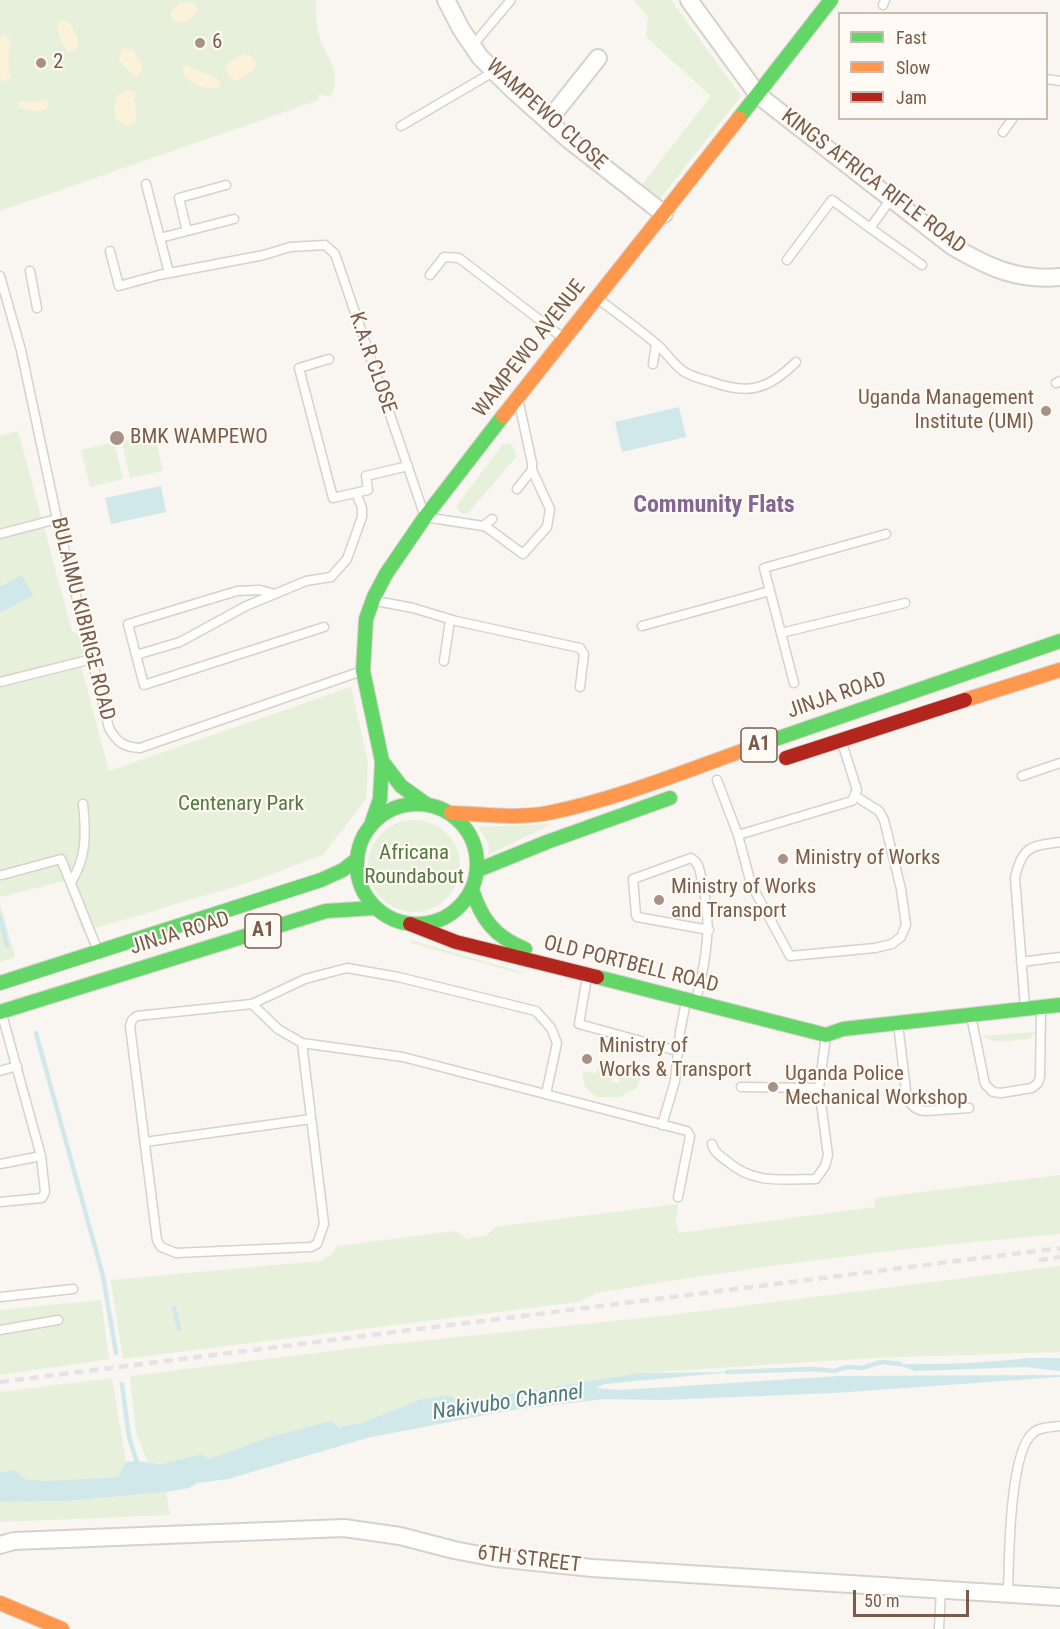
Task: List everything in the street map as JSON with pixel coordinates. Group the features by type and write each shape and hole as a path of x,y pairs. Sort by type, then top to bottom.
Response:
{"main road":[{"name":"WAMPEWO AVENUE","path":"382,761 363,671 366,619 372,601 386,574 425,518 596,297 664,214 831,0"},
{"name":"JINJA ROAD","path":"451,813 517,816 547,813 600,799 1060,641"},
{"name":"JINJA ROAD","path":"773,762 1060,670"},
{"path":"382,761 380,799 372,822 361,840 356,860 357,878 364,894 375,908 391,919 410,924 429,923 447,917 462,905 472,889 478,870 476,848 466,828 451,813"},
{"path":"382,761 401,786 426,804"},
{"path":"478,870 685,792"},
{"name":"A1","path":"372,822 387,810 406,804 426,804 451,813"},
{"name":"JINJA ROAD","path":"0,983 321,880 343,870 356,860"},
{"name":"OLD PORTBELL ROAD","path":"472,889 476,903 490,929 504,941 528,951 843,1029"},
{"name":"JINJA ROAD","path":"1,1012 326,911 375,908"},
{"name":"OLD PORTBELL ROAD","path":"410,924 456,942 826,1035 843,1029 1060,1005"},
{"path":"0,1603 62,1629"}],"street":[{"name":"WAMPEWO CLOSE","path":"446,0 461,29 495,71 548,121 623,184 664,214"},
{"name":"KINGS AFRICA RIFLE ROAD","path":"689,0 758,95 952,246 984,265 1020,276 1060,277"},
{"path":"548,121 598,58"},
{"name":"6TH STREET","path":"5,1542 344,1528 400,1536 496,1558 592,1568 1060,1597"}],"lane":[{"path":"473,45 511,0"},
{"path":"401,126 495,71"},
{"path":"1003,132 1012,120"},
{"path":"146,184 169,273"},
{"path":"187,231 179,198 226,185"},
{"path":"870,228 891,199"},
{"path":"787,260 832,200 922,265"},
{"path":"160,238 234,219"},
{"name":"K.A.R CLOSE","path":"110,251 119,286 169,273 264,255 290,247 326,245 335,254 425,518"},
{"path":"430,275 444,257 459,258 564,339"},
{"path":"30,271 37,308"},
{"name":"BULAIMU KIBIRIGE ROAD","path":"0,276 21,350 57,519 109,728 117,741 126,747 140,748 363,671"},
{"path":"596,297 656,344 684,373 737,390 752,390 765,386 782,376 796,362"},
{"path":"653,364 656,344"},
{"path":"329,359 299,368 333,498 368,490 366,476 408,466"},
{"path":"425,518 485,526 523,554 547,527 550,509 532,470 518,399"},
{"path":"517,489 532,470"},
{"path":"136,655 180,642 246,606 306,581 331,577 347,560 362,517 362,508 356,493"},
{"path":"0,534 57,519"},
{"path":"485,526 492,519"},
{"path":"794,683 764,568 886,534"},
{"path":"275,594 260,590 237,591 128,624 144,685 324,627"},
{"path":"642,626 770,591"},
{"path":"372,601 413,608 450,620 580,648 584,654 580,687"},
{"path":"781,633 905,603"},
{"path":"444,661 450,620"},
{"path":"0,682 92,659"},
{"path":"738,835 852,801 857,790 841,739"},
{"path":"1022,776 1060,763"},
{"path":"717,780 738,835 751,884 790,956 864,949 892,944 902,937 906,925 901,889 884,820 879,811 855,796"},
{"path":"71,882 80,868 86,833 83,804"},
{"path":"1026,1009 1015,878 1018,863 1023,854 1035,845 1060,842"},
{"path":"698,992 709,930 707,901 696,861 691,858 687,859 633,879 636,915 709,930"},
{"path":"2,875 61,859 99,952"},
{"path":"1021,962 1060,957"},
{"path":"302,1043 324,1224 317,1244 311,1247 176,1253 162,1247 157,1240 130,1026 132,1020 137,1016 252,1004 305,980 346,968 398,977 536,1011 551,1028 557,1043 546,1094"},
{"path":"587,976 579,1024 677,1051"},
{"path":"662,1125 675,1082 677,1051 686,1001"},
{"path":"252,1004 278,1029 302,1043 403,1057 687,1131 690,1136 678,1197"},
{"path":"970,1015 985,1084 993,1092 1001,1093 1032,1088 1038,1083 1041,1007"},
{"path":"0,1202 42,1198 45,1192 41,1156 1,1012"},
{"path":"897,1024 907,1099 912,1105 918,1110 925,1111 969,1108"},
{"path":"712,1144 714,1150 738,1171 764,1180 816,1179 825,1166 828,1155 819,1088 826,1035"},
{"path":"0,1071 16,1066"},
{"path":"741,1087 819,1088"},
{"path":"144,1142 311,1119"},
{"path":"0,1164 41,1156"},
{"path":"0,1297 73,1289"},
{"path":"0,1330 58,1320"},
{"path":"1008,1593 1012,1508 1019,1455 1033,1433 1060,1426"},
{"path":"939,1629 942,1589"}],"green space":[{"path":"0,0 316,0 318,29 333,66 334,87 331,97 318,94 319,100 0,211"},
{"path":"633,0 671,0 741,96 659,200 641,186 711,96 646,37 648,16"},
{"name":"Centenary Park","path":"18,431 72,631 78,634 84,651 79,658 109,771 351,687 368,762 366,799 323,855 253,881 83,932 64,881 0,897 0,436"},
{"path":"155,433 163,471 130,478 122,441"},
{"path":"114,442 123,479 90,487 81,450"},
{"path":"509,443 515,450 516,457 469,512 463,514 457,509 457,505 502,445"},
{"name":"Africana Roundabout","path":"414,820 432,823 447,833 457,848 460,866 457,884 447,899 432,909 414,912 396,909 381,899 371,884 368,866 371,848 381,833 396,823"},
{"path":"552,824 488,855 489,846 479,827"},
{"path":"0,903 15,957 0,962"},
{"path":"411,940 522,972 521,974 411,943"},
{"path":"1035,1032 1029,1039 1011,1041 998,1041 982,1036"},
{"path":"598,1066 614,1070 611,1081 619,1083 622,1070 641,1074 637,1088 620,1097 596,1097 585,1087 582,1071 596,1074"},
{"path":"1060,1175 1060,1234 943,1245 769,1266 596,1293 578,1302 123,1359 111,1280 321,1261 332,1254 337,1246 455,1231 467,1239 487,1235 495,1227 678,1204 676,1221 679,1233 875,1207 875,1198"},
{"path":"1060,1266 1060,1352 872,1358 640,1373 466,1401 447,1395 421,1399 364,1422 266,1438 209,1459 201,1454 161,1464 148,1462 136,1433 130,1376 381,1345 671,1315"},
{"path":"101,1300 109,1359 0,1375 0,1310"},
{"path":"112,1378 126,1462 118,1477 43,1481 25,1479 14,1470 0,1472 0,1392"},
{"path":"166,1492 170,1515 0,1522 0,1502 67,1501"}],"sand":[{"path":"180,2 194,3 198,9 189,19 176,23 171,19 171,12"},
{"path":"61,20 70,23 78,39 77,49 69,53 62,44 58,31 57,24"},
{"path":"3,35 10,40 8,59 11,78 6,82 0,78 0,38"},
{"path":"123,48 133,50 141,63 142,72 136,77 124,67 118,57"},
{"path":"244,54 249,54 255,61 255,67 243,78 235,81 225,69 228,63"},
{"path":"186,65 217,78 220,81 219,87 208,88 192,82 182,70"},
{"path":"127,90 134,91 136,95 134,100 135,122 128,126 116,120 114,108 117,95"},
{"path":"44,99 48,101 49,106 46,109 31,111 19,108 20,101 34,102"}],"water":[{"path":"679,407 686,437 622,452 615,422"},
{"path":"161,486 166,512 111,524 105,498"},
{"path":"22,575 33,595 0,613 0,587"},
{"path":"1060,1358 1060,1371 1025,1367 915,1371 896,1364 963,1363"},
{"name":"Nakivubo Channel","path":"732,1372 605,1384 595,1388 621,1390 840,1376 1060,1375 1060,1377 834,1393 662,1400 604,1399 506,1411 367,1438 228,1479 198,1483 189,1488 166,1492 67,1501 0,1502 0,1472 14,1470 25,1479 43,1481 118,1477 126,1462 161,1464 201,1454 209,1459 266,1438 331,1421 339,1427 364,1422 421,1399 447,1395 466,1401 640,1373"}],"waterway":[{"path":"0,916 7,946"},
{"path":"36,1033 103,1276 116,1353"},
{"path":"174,1308 179,1329"},
{"path":"727,1372 814,1369 834,1371 847,1367 862,1368 881,1362 900,1364"},
{"path":"122,1384 129,1437 138,1466"}],"railway":[{"path":"0,1382 1060,1248"},
{"path":"1039,1260 1060,1257"}],"traffic: fast":[{"path":"739,118 831,0"},
{"path":"372,822 380,799 382,761 363,671 366,619 386,574 425,517 503,416"},
{"path":"767,742 1060,641"},
{"path":"382,761 401,786 426,804"},
{"path":"478,870 547,842 670,798"},
{"path":"417,804 440,808 460,821 473,841 477,864 473,887 460,907 440,920 417,924 394,920 374,907 361,887 357,864 361,841 374,821 394,808 417,804"},
{"path":"0,983 321,880 343,870 356,860"},
{"path":"472,889 485,918 497,933 525,949"},
{"path":"0,1012 326,911 375,908"},
{"path":"597,977 826,1035 843,1029 1060,1005"}],"traffic: slow":[{"path":"503,416 739,118"},
{"path":"965,700 1060,670"},
{"path":"451,813 536,815 576,807 631,791 767,742"},
{"path":"0,1603 62,1629"}],"traffic: jam":[{"path":"786,758 965,700"},
{"path":"410,924 456,942 597,977"}],"place":[{"name":"6","path":"200,43"},
{"name":"2","path":"41,63"},
{"name":"Uganda Management Institute (UMI)","path":"1046,411"},
{"name":"BMK WAMPEWO","path":"117,438"},
{"name":"Ministry of Works","path":"783,859"},
{"name":"Ministry of Works and Transport","path":"659,900"},
{"name":"Ministry of Works & Transport","path":"587,1059"},
{"name":"Uganda Police Mechanical Workshop","path":"773,1087"}],"district":[{"name":"Community Flats","path":"714,506"}]}
